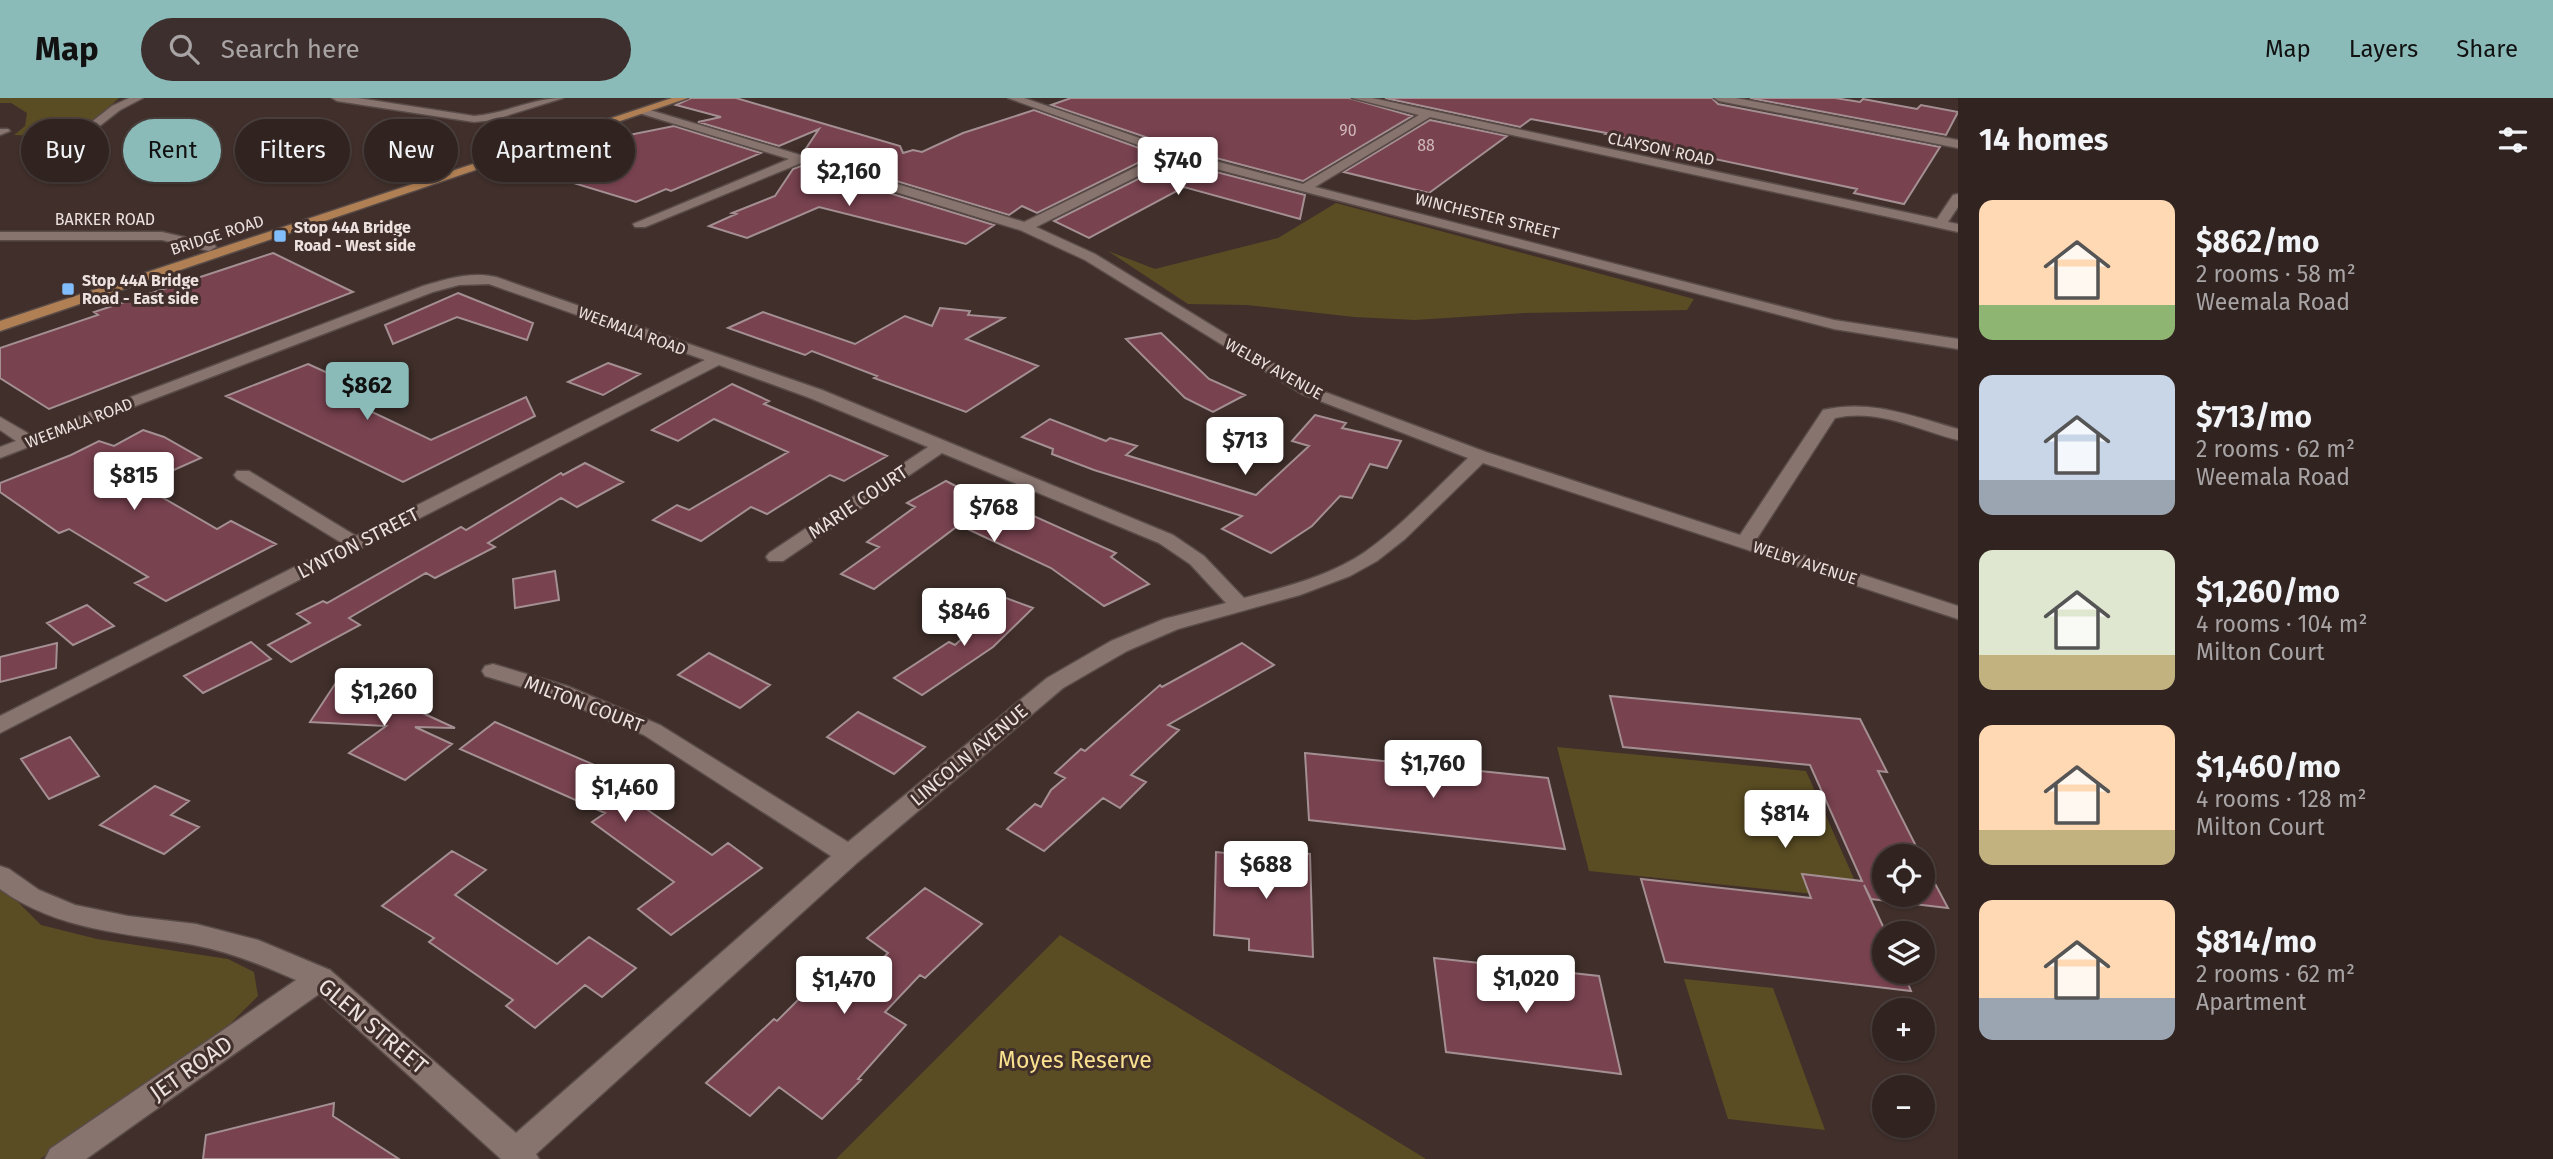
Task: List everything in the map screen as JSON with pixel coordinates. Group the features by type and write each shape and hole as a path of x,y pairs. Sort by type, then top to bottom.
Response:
{"main road":[{"name":"BRIDGE ROAD","path":"0,326 638,110 662,98"},
{"name":"BRIDGE ROAD","path":"0,316 638,110 683,98"},
{"path":"209,247 224,251"}],"street":[{"path":"101,119 120,103 138,98"},
{"path":"337,98 484,119 558,98"},
{"name":"WINCHESTER STREET","path":"1013,98 1173,154 1835,324 1958,344"},
{"name":"CLAYSON ROAD","path":"1357,98 1958,229"},
{"path":"1719,98 1958,144"},
{"name":"WELBY AVENUE","path":"638,110 1025,227 1090,257 1308,391 1480,456 1958,613"},
{"path":"1306,187 1426,114"},
{"path":"1025,227 1173,154"},
{"path":"640,224 802,158"},
{"path":"1940,224 1958,198"},
{"name":"BARKER ROAD","path":"0,236 162,236 209,247"},
{"name":"WEEMALA ROAD","path":"0,453 428,289 457,280 476,278 491,280 716,361 817,394 939,447 1166,539 1197,560 1240,604"},
{"name":"LYNTON STREET","path":"0,725 716,361"},
{"path":"1744,543 1825,419 1842,409 1888,415 1958,435"},
{"path":"0,422 29,442"},
{"name":"MARIE COURT","path":"776,557 939,447"},
{"name":"LINCOLN AVENUE","path":"520,1156 849,855 1055,683 1119,646 1171,624 1293,591 1343,572 1370,557 1398,535 1480,456"},
{"path":"243,475 356,544"},
{"name":"MILTON COURT","path":"493,671 559,691 652,730 849,855"},
{"name":"GLEN STREET","path":"0,876 30,897 71,914 128,926 197,935 234,944 258,951 320,978 520,1156"},
{"name":"JET ROAD","path":"61,1159 320,978"}],"green space":[{"path":"0,98 119,98 95,119 26,119 27,113 11,103 0,103"},
{"path":"1336,203 1694,299 1687,310 1524,313 1415,320 1354,317 1247,305 1188,304 1108,251 1155,269 1278,238"},
{"path":"1557,747 1806,771 1863,899 1589,871"},
{"path":"0,884 41,925 97,939 228,959 254,972 258,996 218,1036 40,1159 0,1159"},
{"name":"Moyes Reserve","path":"1060,935 1426,1159 836,1159"},
{"path":"1684,979 1773,988 1825,1130 1728,1119"}],"building":[{"path":"691,98 736,98 900,146 903,153 913,150 922,152 963,133 1034,110 1156,154 1037,213 1022,206 1009,215 803,153 819,129 779,146 698,122 721,117 676,105"},
{"path":"1071,98 1349,98 1412,116 1303,181 1178,148 1051,105"},
{"path":"1385,98 1712,98 1718,104 1940,147 1904,204 1854,193 1857,189 1648,145 1650,143 1606,133 1531,119 1520,127"},
{"path":"1750,98 1835,98 1860,102 1863,99 1917,109 1921,105 1958,112 1946,135"},
{"path":"1430,120 1507,136 1429,193 1344,172"},
{"path":"674,126 761,153 671,191 666,189 636,202 570,182 635,182 635,134"},
{"path":"1174,161 1305,195 1300,219 1184,187 1089,238 1054,221"},
{"path":"801,166 994,225 966,244 819,207 747,238 709,226 736,214 732,213 775,196 793,169"},
{"path":"273,253 353,292 49,409 0,378 0,348 98,315 94,312"},
{"path":"458,293 533,323 527,340 457,317 393,344 385,325"},
{"path":"940,308 970,311 968,315 1004,318 966,339 1038,366 966,412 874,378 877,376 812,351 805,355 728,328 763,312 855,344 905,316 932,326"},
{"path":"1161,333 1209,379 1245,395 1213,412 1185,398 1126,339"},
{"path":"608,363 640,374 603,395 568,382"},
{"path":"308,364 372,393 351,402 431,440 526,397 535,416 403,482 226,396"},
{"path":"732,384 769,401 764,404 887,456 844,481 830,475 767,514 751,507 701,541 653,520 677,505 689,510 788,452 714,419 678,441 652,430"},
{"path":"1315,415 1346,423 1342,428 1401,441 1387,468 1370,464 1352,498 1340,496 1312,526 1271,553 1222,529 1242,516 1094,470 1052,454 1053,449 1022,437 1050,419 1106,441 1110,438 1137,446 1126,455 1256,495 1309,446 1292,441"},
{"path":"143,430 164,437 201,458 158,477 169,484 153,492 217,529 231,521 276,544 166,601 135,583 148,577 69,529 59,533 0,492 0,483 99,441 114,446"},
{"path":"585,463 623,482 577,507 561,498 488,543 495,547 435,578 426,573 349,618 360,625 291,662 268,645 310,623 297,614 323,601 327,603 461,527 466,530 561,473 563,475"},
{"path":"946,481 1016,517 1025,512 1116,553 1111,557 1149,584 1104,606 1051,568 959,525 874,589 841,574 879,547 867,542 915,507 907,503"},
{"path":"555,571 559,600 515,608 513,579"},
{"path":"1006,598 1033,608 993,647 922,695 894,678 949,642 955,645"},
{"path":"87,605 114,626 73,645 47,623"},
{"path":"251,642 271,659 203,693 184,676"},
{"path":"57,643 56,668 0,682 0,657"},
{"path":"1242,643 1274,665 1168,725 1179,730 1131,775 1146,782 1120,808 1103,798 1044,851 1007,829 1035,804 1041,807 1051,790 1065,778 1055,773 1081,749 1085,751 1160,685 1162,687"},
{"path":"709,653 770,685 740,708 678,675"},
{"path":"343,672 369,673 351,701 403,704 455,728 415,727 452,744 405,780 349,753 386,726 310,722"},
{"path":"1610,696 1860,719 1887,772 1878,771 1915,844 1872,844 1872,899 1864,885 1880,921 1872,921 1872,984 1908,984 1911,991 1665,962 1641,879 1811,898 1802,874 1862,881 1810,765 1623,747"},
{"path":"858,712 925,747 894,774 827,737"},
{"path":"495,722 629,780 658,799 645,808 712,855 728,843 762,868 671,935 638,909 674,882 592,822 605,813 460,749"},
{"path":"70,737 99,776 49,799 21,759"},
{"path":"1305,753 1548,778 1565,849 1309,820"},
{"path":"155,786 189,801 171,815 199,827 164,854 100,825"},
{"path":"1255,848 1310,854 1313,957 1249,950 1249,939 1214,935 1216,852 1255,856"},
{"path":"452,851 486,870 455,895 557,964 589,937 636,968 602,997 585,985 535,1028 506,1006 513,1000 429,942 434,938 382,906"},
{"path":"1935,884 1948,908 1935,906"},
{"path":"925,888 982,924 925,978 920,975 885,1012 906,1025 858,1079 861,1080 822,1119 779,1087 750,1116 706,1083 774,1019 777,1021 825,973 852,990 888,953 867,938"},
{"path":"1434,958 1599,976 1621,1074 1446,1052"},
{"path":"334,1103 333,1116 399,1159 203,1159 206,1135"}],"place":[{"name":"Stop 44A Bridge Road - West side","path":"280,236"},
{"name":"Stop 44A Bridge Road - East side","path":"68,289"}]}
